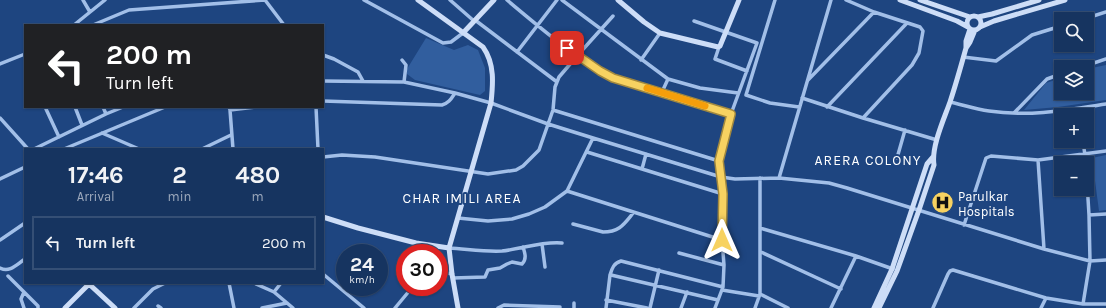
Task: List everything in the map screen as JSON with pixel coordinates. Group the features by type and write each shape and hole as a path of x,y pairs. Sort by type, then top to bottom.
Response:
{"main road":[{"path":"418,0 484,47 489,57 491,66 493,85 491,103 449,248 458,308"},
{"path":"464,33 494,0"},
{"path":"618,0 644,22 660,32 719,47 739,0"},
{"path":"900,0 957,21 971,28 1065,0"},
{"path":"920,0 970,17 992,14 1039,0"},
{"path":"879,308 897,271 934,164 933,158 937,140 966,48 970,42 971,28 968,20 970,17"},
{"path":"978,17 981,20 980,26"},
{"path":"874,308 892,269 927,164 933,158"},
{"path":"324,217 416,243 449,248"},
{"path":"66,308 90,284 115,308"}],"street":[{"path":"83,0 90,12"},
{"path":"75,24 105,0"},
{"path":"96,24 129,10 265,0 283,24"},
{"path":"364,0 443,43 451,42 464,33"},
{"path":"450,0 475,21 557,82"},
{"path":"506,0 577,56 608,76 731,114"},
{"path":"517,52 557,0"},
{"path":"562,0 668,79 700,88 738,94"},
{"path":"775,0 746,95 770,103 799,107"},
{"path":"779,178 831,0"},
{"path":"846,0 874,12 920,26 923,31 919,53 912,65 863,118"},
{"path":"807,81 874,12"},
{"path":"1094,16 1106,12"},
{"path":"324,157 342,155 367,157 488,174 516,170 523,166 539,150 552,110 557,82 577,56 613,16"},
{"path":"694,21 757,43 731,114 719,161 723,194 722,240 724,265 722,288 715,308"},
{"path":"827,107 907,22"},
{"path":"963,57 996,61 1032,35 1054,28"},
{"path":"641,60 660,32"},
{"path":"719,47 715,59 747,70"},
{"path":"0,64 24,54"},
{"path":"324,56 334,59 358,72 364,81"},
{"path":"1094,63 1106,59"},
{"path":"402,60 406,65 404,82"},
{"path":"1014,114 1043,82 1054,76"},
{"path":"662,92 668,79"},
{"path":"324,80 404,82 455,93 491,103 548,124 721,177 735,180 779,178 829,183 1044,249 1090,261 1106,260"},
{"path":"324,100 442,105 451,100 455,93"},
{"path":"802,98 937,140"},
{"path":"950,102 989,111 1014,114 1038,114 1054,112"},
{"path":"1083,108 1106,104"},
{"path":"75,108 82,125"},
{"path":"104,108 106,114"},
{"path":"36,148 121,108"},
{"path":"66,148 161,108"},
{"path":"229,108 233,148"},
{"path":"316,108 318,148"},
{"path":"46,109 59,137"},
{"path":"552,110 719,161"},
{"path":"0,118 27,148"},
{"path":"897,158 905,130"},
{"path":"102,133 137,148"},
{"path":"204,148 232,135"},
{"path":"458,218 488,221 512,219 546,207 567,191 593,138"},
{"path":"1084,148 1085,154"},
{"path":"964,225 986,158 991,156 1038,160 1106,151"},
{"path":"587,152 723,194"},
{"path":"642,169 646,154"},
{"path":"1038,160 1044,249"},
{"path":"0,179 24,167"},
{"path":"755,308 760,295 760,178"},
{"path":"567,191 722,240"},
{"path":"1083,304 1090,261 1088,196"},
{"path":"573,224 607,232 620,228 634,212"},
{"path":"1089,215 1106,214"},
{"path":"0,240 24,224"},
{"path":"760,228 856,256 897,271"},
{"path":"449,248 489,251 542,244 562,244"},
{"path":"542,244 545,267"},
{"path":"448,274 452,276 485,276 488,270 500,268 513,262 522,264 524,263 525,258 523,247"},
{"path":"761,252 841,289"},
{"path":"679,253 724,265"},
{"path":"831,308 856,256"},
{"path":"0,268 3,270 10,269 24,260"},
{"path":"606,308 610,275 616,262 621,262 659,270 722,288 760,295 788,308"},
{"path":"606,300 648,308 659,270"},
{"path":"933,308 951,270 956,270 1046,298 1083,304 1106,304"},
{"path":"324,275 364,308"},
{"path":"610,275 718,300"},
{"path":"8,276 38,306 38,308"},
{"path":"134,308 153,289 163,284"},
{"path":"229,284 234,308"},
{"path":"256,284 274,292 293,308"},
{"path":"274,292 280,284"},
{"path":"24,292 21,299 24,308"},
{"path":"681,308 687,292"},
{"path":"395,308 405,296"},
{"path":"1041,308 1046,298"},
{"path":"262,308 287,303"},
{"path":"574,303 574,308"},
{"path":"498,308 504,305 560,307"}],"shaded area":[{"path":"426,38 454,50 468,45 478,50 485,68 485,91 480,95 415,80 407,74 407,69"},
{"path":"1106,65 1106,100 1024,110 1046,83 1054,80 1054,100 1094,100 1094,68"},
{"path":"1106,155 1106,210 1099,211 1094,173 1094,158"}],"slow traffic":[{"path":"647,88 705,106"}],"place":[{"name":"Parulkar Hospitals","path":"942,203"}],"district":[{"name":"ARERA COLONY","path":"868,160"},
{"name":"CHAR IMILI AREA","path":"462,198"}],"route":[{"path":"567,48 600,71 613,78 731,114 719,161 723,194 722,240"}]}
